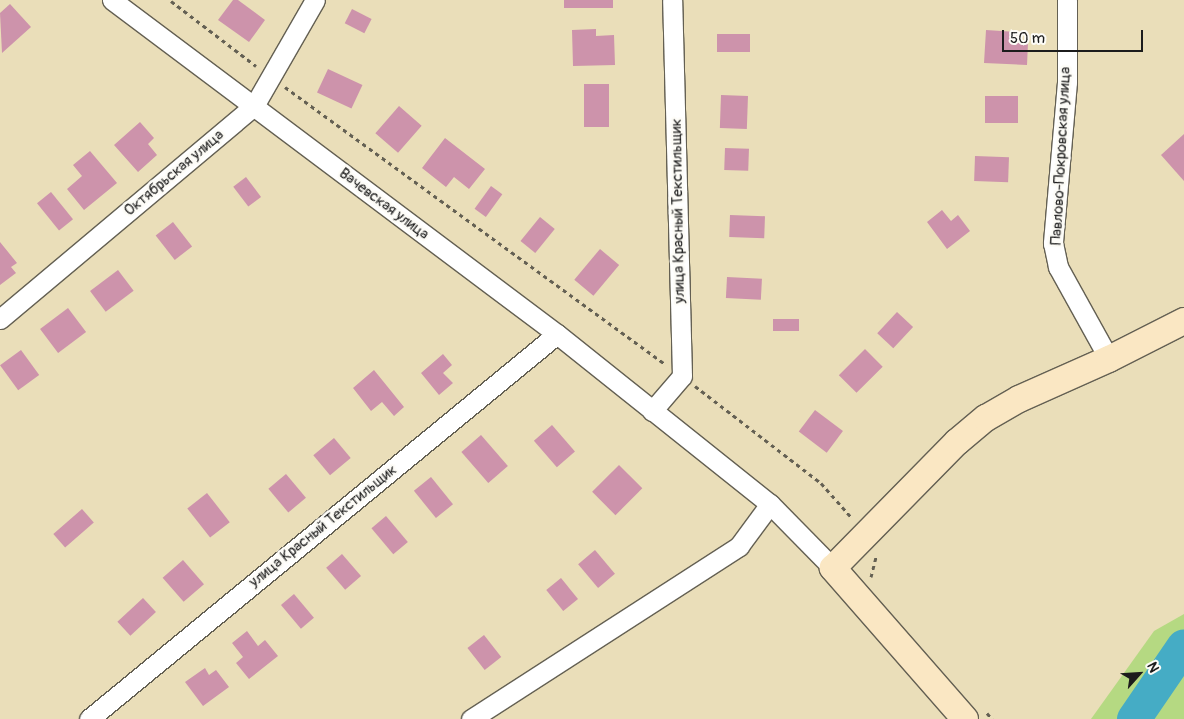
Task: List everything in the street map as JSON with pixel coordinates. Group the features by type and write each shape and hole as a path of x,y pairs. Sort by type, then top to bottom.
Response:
{"main road":[{"path":"966,719 920,664 833,568 957,442 986,418 1019,399 1109,359 1184,321"}],"street":[{"name":"Вачевская улица","path":"112,0 557,334 770,504 833,568"},
{"name":"Октябрьская улица","path":"0,319 254,106 316,0"},
{"name":"улица Красный Текстильщик","path":"672,0 682,376"},
{"name":"Павлово-Покровская улица","path":"1066,0 1068,82 1054,243 1058,267 1109,359"},
{"name":"улица Красный Текстильщик","path":"89,719 557,334"},
{"path":"652,411 682,376"},
{"path":"470,719 739,546 770,504"}],"path":[{"path":"171,1 272,78 682,376 821,483"}],"green space":[{"path":"1184,614 1184,719 1091,719 1154,631"}],"building":[{"path":"233,0 238,0 265,20 249,42 218,20"},
{"path":"564,0 613,0 613,8 564,8"},
{"path":"10,4 31,27 2,53 0,13"},
{"path":"352,9 372,19 364,33 345,23"},
{"path":"596,29 596,36 614,35 615,65 573,66 572,30"},
{"path":"986,30 1017,32 1016,43 1028,43 1027,65 984,63"},
{"path":"717,34 750,34 750,52 717,52"},
{"path":"328,69 362,85 351,109 317,93"},
{"path":"584,84 609,84 609,127 584,127"},
{"path":"721,95 748,96 747,129 720,128"},
{"path":"985,96 1018,96 1018,123 985,123"},
{"path":"399,106 422,126 398,153 375,133"},
{"path":"140,122 154,138 148,144 157,155 138,172 114,145"},
{"path":"1184,134 1184,181 1161,155"},
{"path":"445,138 485,169 469,189 454,177 446,187 422,168"},
{"path":"725,148 749,149 748,171 724,170"},
{"path":"90,151 117,183 84,210 67,189 82,176 73,165"},
{"path":"975,156 1009,157 1008,182 974,181"},
{"path":"246,177 261,197 248,207 233,187"},
{"path":"491,186 502,194 486,217 475,209"},
{"path":"51,192 73,219 59,231 37,203"},
{"path":"942,210 951,221 958,215 970,231 947,249 927,222"},
{"path":"730,215 765,216 764,238 729,237"},
{"path":"540,217 555,229 535,253 520,241"},
{"path":"173,222 192,246 175,260 156,236"},
{"path":"0,242 17,263 11,267 16,273 0,285"},
{"path":"600,249 619,265 593,296 574,280"},
{"path":"118,270 134,291 106,312 90,291"},
{"path":"727,277 762,279 761,300 726,298"},
{"path":"68,308 86,332 58,353 40,329"},
{"path":"897,312 913,327 893,348 877,333"},
{"path":"773,319 799,319 799,331 773,331"},
{"path":"865,349 883,367 857,393 839,375"},
{"path":"21,350 39,375 18,390 0,365"},
{"path":"443,354 452,365 443,373 453,383 439,395 421,373"},
{"path":"374,370 404,407 394,416 382,402 371,411 353,388"},
{"path":"815,410 843,431 827,453 799,432"},
{"path":"552,425 575,451 557,467 534,441"},
{"path":"481,435 508,466 488,483 461,452"},
{"path":"334,438 351,458 330,475 313,455"},
{"path":"619,465 642,488 615,515 592,492"},
{"path":"286,474 306,498 288,513 268,489"},
{"path":"431,477 453,504 436,518 414,491"},
{"path":"207,493 230,522 210,538 187,508"},
{"path":"82,509 94,523 65,548 53,534"},
{"path":"386,516 408,542 393,554 371,528"},
{"path":"595,550 615,574 598,588 578,564"},
{"path":"342,554 361,576 345,590 326,568"},
{"path":"183,560 204,584 184,602 163,578"},
{"path":"561,578 578,599 563,611 546,590"},
{"path":"294,594 314,618 301,629 281,605"},
{"path":"143,598 156,612 130,636 117,622"},
{"path":"247,631 258,646 265,640 278,656 249,679 236,663 243,657 232,643"},
{"path":"484,635 501,657 485,670 467,648"},
{"path":"205,668 209,675 216,670 229,687 203,706 185,682"}],"waterway":[{"path":"1134,719 1184,646"}]}
